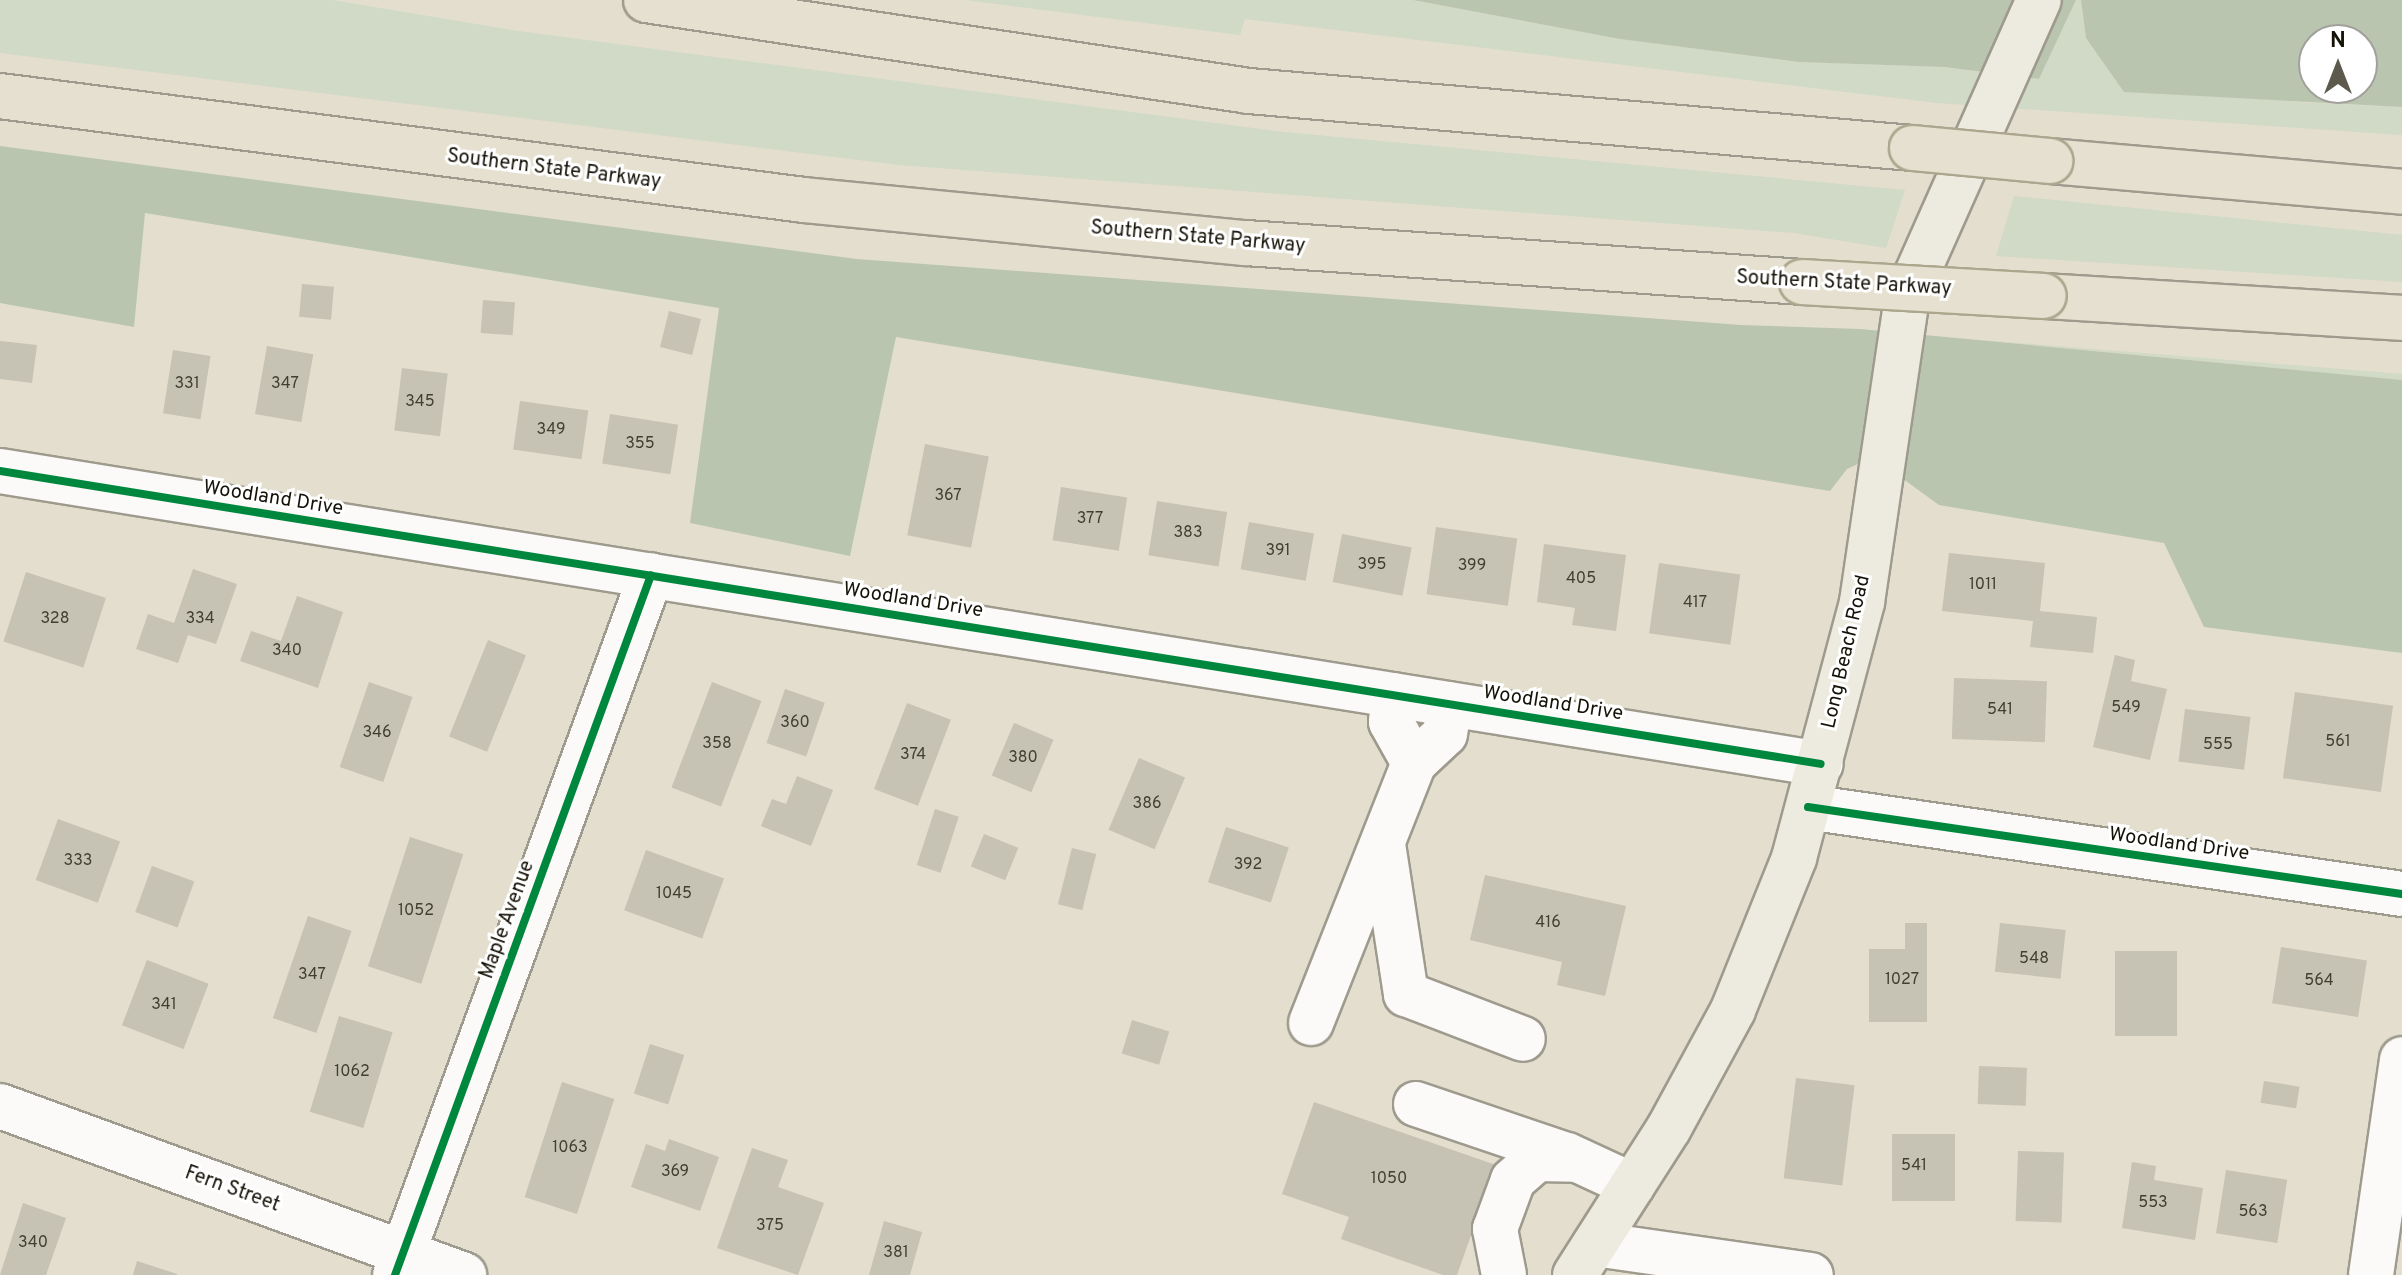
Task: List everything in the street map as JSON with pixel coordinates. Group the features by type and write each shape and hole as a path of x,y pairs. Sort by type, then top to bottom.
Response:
{"highway":[{"path":"646,0 1249,91 2402,192"},
{"name":"Southern State Parkway","path":"0,96 804,200 1290,247 2402,318"}],"main road":[{"name":"Long Beach Road","path":"1585,1259 1632,1185 1733,1010 1794,858 1862,602 1907,296 2039,0"}],"street":[{"name":"Woodland Drive","path":"0,471 1821,764"},
{"name":"Maple Avenue","path":"400,1264 651,575"},
{"path":"1393,695 1391,722 1414,763"},
{"path":"1311,1023 1414,763 1445,734 1450,704"},
{"name":"Woodland Drive","path":"1808,807 2402,894"},
{"path":"1383,842 1406,994 1523,1039"},
{"path":"2371,1275 2402,1059"},
{"path":"1416,1104 1579,1160 1632,1185"},
{"name":"Fern Street","path":"0,1106 400,1264 464,1275"},
{"path":"1504,1275 1495,1229 1513,1180 1537,1159 1579,1160"},
{"path":"1585,1259 1811,1275"}],"green space":[{"path":"0,0 332,0 511,30 1284,132 1905,190 1886,248 1794,233 899,165 0,53"},
{"path":"965,0 1413,0 1620,39 1799,62 1944,67 2039,79 2076,0 2081,0 2086,38 2298,104 2402,107 2402,135 1937,103 1245,19 1240,35"},
{"path":"1413,0 2076,0 2039,79 1944,67 1799,62 1620,39"},
{"path":"2081,0 2402,0 2402,107 2346,104 2378,104 2378,24 2298,24 2298,101 2124,92 2086,38"},
{"path":"0,146 857,259 1741,325 1860,329 2402,380 2402,653 2204,627 2164,543 1939,505 1873,457 1847,469 1830,491 896,337 850,556 690,523 719,308 145,213 134,327 0,303"},
{"path":"2014,196 2402,235 2402,282 1996,256"},
{"path":"1970,339 2402,374 2402,380"}],"building":[{"path":"302,284 334,287 331,320 299,317"},
{"path":"483,300 515,302 513,335 481,333"},
{"path":"669,311 701,319 692,355 660,347"},
{"path":"0,341 37,345 32,383 0,379"},
{"path":"267,346 313,354 301,422 255,414"},
{"path":"173,350 211,356 201,419 163,413"},
{"path":"402,368 448,374 440,436 394,431"},
{"path":"520,401 588,411 582,459 513,450"},
{"path":"610,414 678,425 670,474 602,463"},
{"path":"925,444 989,456 971,548 907,535"},
{"path":"1061,487 1127,497 1119,551 1053,540"},
{"path":"1157,501 1227,512 1219,566 1148,555"},
{"path":"1249,522 1314,533 1306,581 1241,569"},
{"path":"1436,527 1517,538 1508,606 1427,594"},
{"path":"1342,534 1412,548 1402,596 1333,582"},
{"path":"1544,544 1626,555 1616,631 1572,625 1575,608 1537,602"},
{"path":"1949,553 2045,563 2040,611 2097,617 2093,653 2030,647 2033,621 1942,611"},
{"path":"1659,563 1740,574 1730,645 1649,633"},
{"path":"193,569 237,584 216,644 188,635 178,663 136,649 148,614 174,623"},
{"path":"26,572 106,598 83,667 3,641"},
{"path":"297,596 343,612 318,688 240,661 251,631 281,641"},
{"path":"488,640 526,655 487,752 449,736"},
{"path":"2115,655 2135,660 2131,681 2167,689 2150,760 2093,747"},
{"path":"1954,678 2047,681 2045,742 1952,739"},
{"path":"369,682 412,697 383,782 340,767"},
{"path":"712,682 761,701 721,806 672,787"},
{"path":"785,689 825,703 806,757 766,743"},
{"path":"2295,692 2393,706 2381,792 2283,778"},
{"path":"907,703 951,720 918,806 874,789"},
{"path":"2185,709 2251,717 2244,770 2179,762"},
{"path":"1014,723 1054,740 1031,792 992,775"},
{"path":"1139,758 1185,778 1155,849 1109,830"},
{"path":"797,776 833,790 811,846 761,826 772,799 786,804"},
{"path":"935,809 959,817 941,873 917,865"},
{"path":"58,819 120,842 98,903 36,880"},
{"path":"1226,827 1289,847 1271,903 1208,882"},
{"path":"984,834 1018,848 1005,880 971,866"},
{"path":"410,837 463,854 421,984 368,966"},
{"path":"1072,848 1096,854 1082,910 1058,904"},
{"path":"646,850 724,878 702,939 624,910"},
{"path":"152,866 194,881 178,927 135,912"},
{"path":"1485,875 1626,906 1605,996 1557,985 1562,962 1470,940"},
{"path":"308,916 351,931 316,1033 273,1018"},
{"path":"1905,923 1927,923 1927,1022 1869,1022 1869,949 1905,949"},
{"path":"2000,923 2066,930 2061,979 1995,972"},
{"path":"2281,947 2367,961 2358,1017 2272,1003"},
{"path":"2115,951 2177,951 2177,1036 2115,1036"},
{"path":"147,960 209,984 184,1049 122,1025"},
{"path":"339,1016 393,1032 363,1128 310,1112"},
{"path":"1132,1020 1169,1031 1159,1065 1122,1053"},
{"path":"650,1044 684,1055 668,1105 634,1093"},
{"path":"1979,1066 2027,1068 2026,1106 1978,1104"},
{"path":"1796,1078 1855,1085 1842,1185 1784,1178"},
{"path":"2264,1081 2300,1087 2296,1108 2261,1103"},
{"path":"562,1082 614,1099 577,1214 525,1197"},
{"path":"1314,1102 1496,1165 1457,1275 1443,1275 1341,1239 1349,1217 1282,1194"},
{"path":"1892,1134 1955,1134 1955,1201 1892,1201"},
{"path":"669,1139 719,1157 700,1211 631,1187 646,1144 665,1151"},
{"path":"752,1148 788,1160 778,1187 824,1203 798,1275 717,1248"},
{"path":"2018,1151 2064,1153 2062,1223 2016,1221"},
{"path":"2132,1162 2156,1166 2154,1180 2203,1188 2195,1240 2122,1228"},
{"path":"2226,1170 2287,1180 2277,1243 2216,1233"},
{"path":"23,1203 66,1218 46,1275 0,1275"},
{"path":"884,1221 922,1232 910,1275 869,1275"},
{"path":"137,1261 177,1274 177,1275 133,1275"}],"cycle path":[{"path":"0,471 1821,764"},
{"path":"395,1275 651,575"},
{"path":"1808,807 2402,894"}]}
